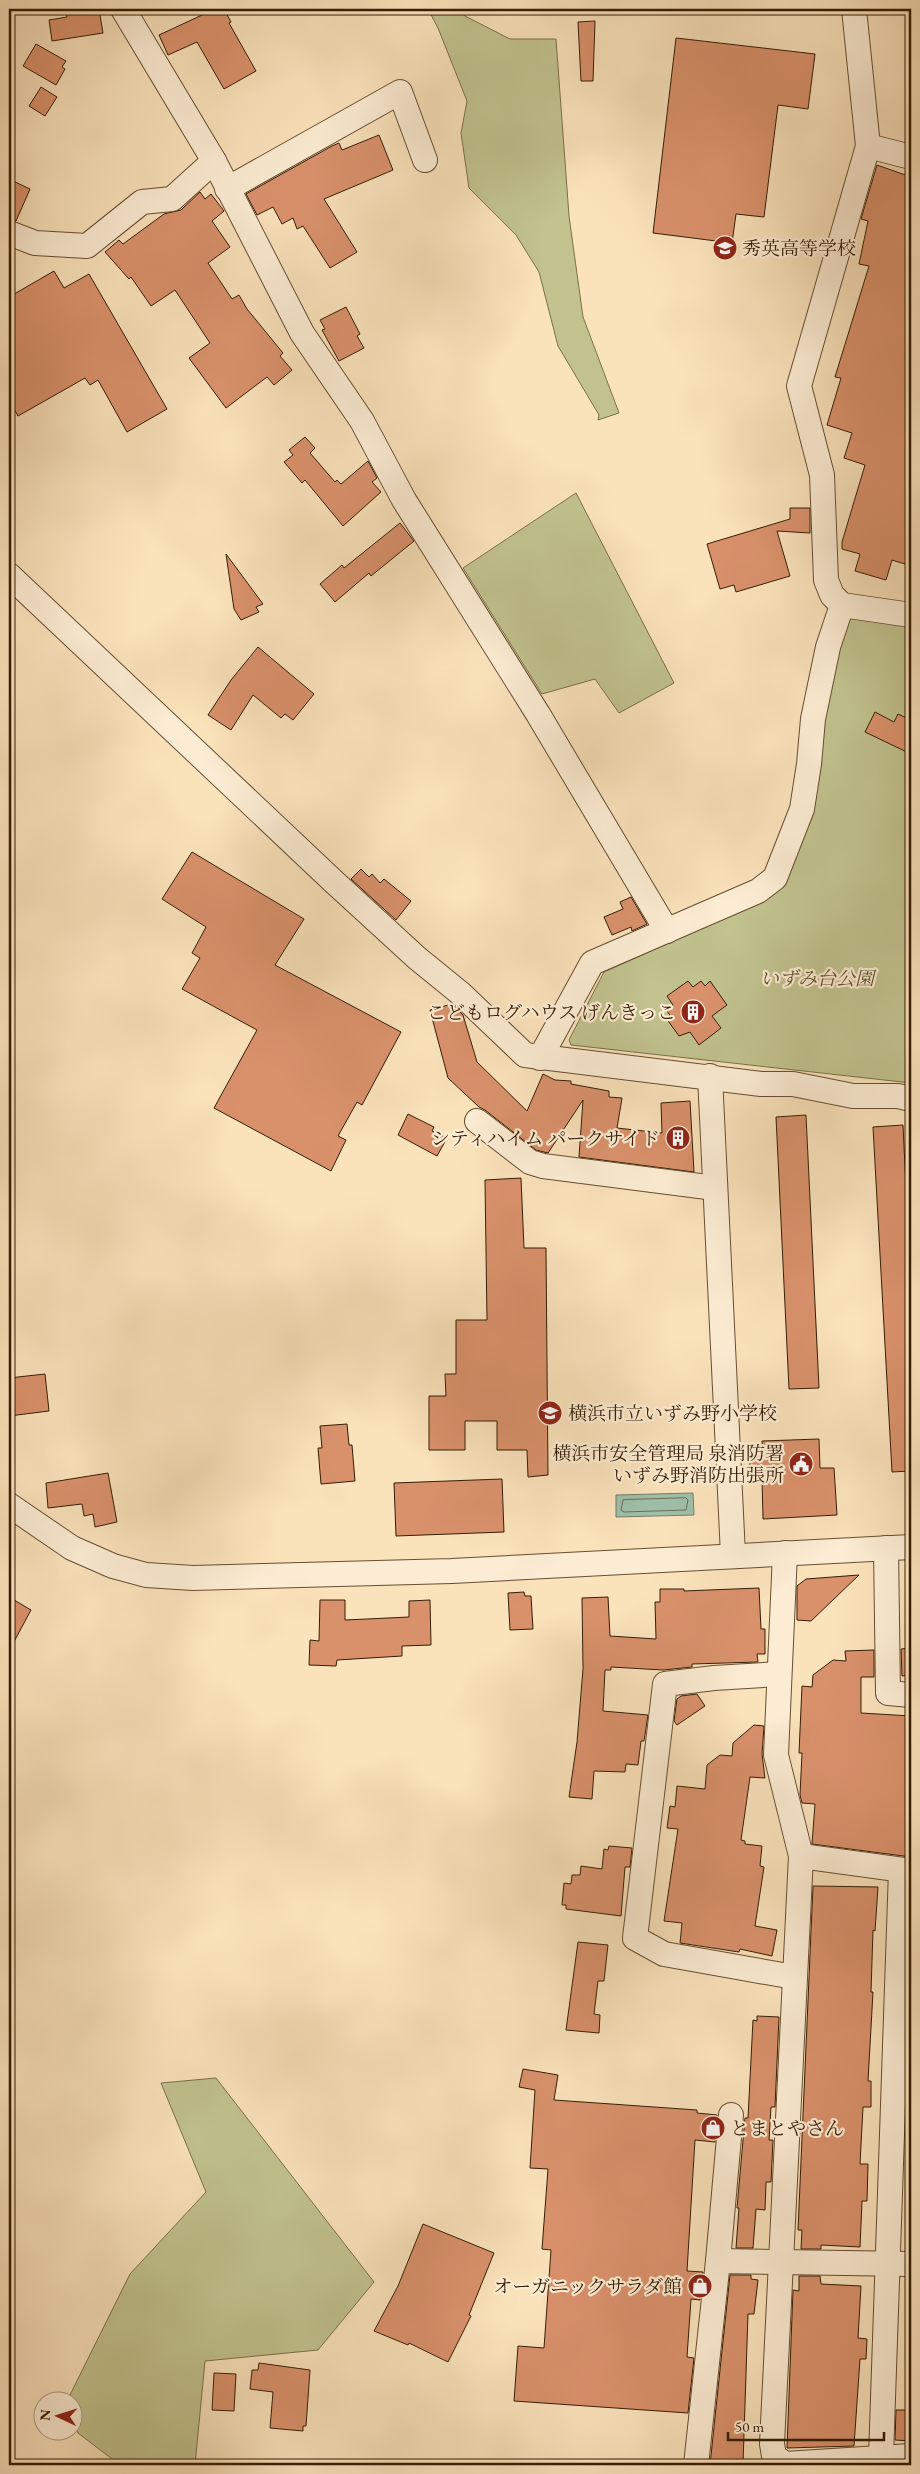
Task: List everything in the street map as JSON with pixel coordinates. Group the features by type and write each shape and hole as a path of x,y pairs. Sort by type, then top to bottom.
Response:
{"street":[{"path":"123,9 214,161 302,333 362,421 404,500 538,714 667,930"},
{"path":"854,9 868,146 799,386 814,435 822,475 826,580 832,595 842,605 911,615"},
{"path":"227,189 400,92 425,160"},
{"path":"868,146 911,156"},
{"path":"9,233 35,243 88,246 142,202 172,199 214,161"},
{"path":"9,575 228,784 417,958 460,993 525,1055 710,1076 761,1084 793,1084 853,1096 898,1096 911,1099"},
{"path":"540,1058 592,963 758,891 775,878 802,808 809,764 813,719 828,647 842,605"},
{"path":"710,1076 733,1555"},
{"path":"477,1121 530,1162 543,1166 716,1188"},
{"path":"9,1505 72,1548 113,1566 146,1575 184,1577 452,1571 911,1547"},
{"path":"886,1548 888,1693 911,1695"},
{"path":"785,1553 776,1755 801,1856 772,2444 774,2456 785,2464 911,2456"},
{"path":"779,1674 714,1678 666,1684 635,1938 664,1954 794,1976"},
{"path":"801,1856 906,1870 886,2264 881,2457"},
{"path":"696,2465 718,2261 731,2115"},
{"path":"718,2261 911,2264"}],"green space":[{"path":"428,9 464,9 465,16 510,39 556,39 569,216 583,317 619,413 598,420 599,415 558,346 539,272 516,235 469,188 461,133 467,101 438,28"},
{"path":"576,493 674,683 619,713 595,679 542,694 463,568"},
{"name":"いずみ台公園","path":"849,617 911,625 911,1083 571,1045 569,1040 604,972 764,900 826,703 843,629"},
{"path":"216,2078 374,2282 318,2350 205,2361 195,2465 120,2465 82,2436 82,2392 71,2392 130,2274 206,2192 161,2083"}],"water":[{"path":"693,1493 694,1515 616,1517 616,1495"}],"building":[{"path":"99,9 103,33 52,41 49,20 67,17 66,13"},
{"path":"215,9 224,9 231,22 229,23 256,71 224,89 197,42 168,55 159,35"},
{"path":"595,21 593,81 581,81 578,22"},
{"path":"676,38 815,54 808,109 778,105 764,217 736,214 732,243 653,233"},
{"path":"36,44 66,61 62,67 65,69 56,85 23,66"},
{"path":"41,87 57,97 45,116 29,106"},
{"path":"379,135 393,170 324,199 357,252 330,268 303,226 297,229 293,218 282,224 273,207 257,215 246,194 332,146 339,143 342,150"},
{"path":"877,165 911,177 911,566 892,560 886,580 855,571 860,554 842,549 842,542 865,465 844,458 852,433 827,425 841,378 835,377 869,266 859,264 868,221 861,219"},
{"path":"9,179 30,189 16,221 9,220"},
{"path":"200,192 205,199 211,194 224,211 212,221 230,247 208,263 232,299 239,295 247,309 283,353 280,356 292,370 274,385 267,377 226,408 189,358 210,343 175,290 151,306 131,277 129,279 105,252 119,240 123,244 164,214 181,210"},
{"path":"54,271 64,288 89,274 167,409 127,432 98,380 90,385 85,378 18,416 9,400 9,297"},
{"path":"346,307 360,334 357,336 364,348 339,361 322,330 325,329 320,320"},
{"path":"305,437 315,448 310,453 335,482 337,480 341,484 368,461 377,478 372,482 381,492 343,526 305,480 302,483 284,462 293,455 289,450"},
{"path":"790,508 810,508 810,533 777,531 790,576 736,592 734,585 720,589 707,544 790,519"},
{"path":"400,523 414,541 371,576 369,573 335,602 320,584 342,565 344,568"},
{"path":"226,554 263,604 256,607 259,612 241,620 234,609"},
{"path":"258,647 314,694 293,720 285,714 281,718 253,695 231,730 208,715 231,680"},
{"path":"875,712 894,722 898,714 911,720 911,754 865,732"},
{"path":"192,852 304,919 275,965 401,1032 362,1105 357,1102 338,1136 346,1140 331,1171 214,1108 257,1030 182,989 200,958 192,953 206,927 162,899"},
{"path":"361,869 369,877 372,874 380,883 384,879 411,901 396,920 351,879"},
{"path":"631,897 647,924 632,931 631,927 612,935 604,917 623,909 620,902"},
{"name":"こどもログハウス げんきっこ","path":"688,981 693,987 701,981 705,986 710,981 727,1005 712,1016 721,1028 699,1045 690,1032 679,1036 666,1018 670,1015 666,1010 673,1005 667,996"},
{"path":"452,1004 463,1015 477,1062 527,1111 543,1074 555,1080 571,1081 571,1084 609,1091 609,1097 622,1098 617,1128 662,1133 661,1103 690,1101 694,1172 579,1157 583,1100 548,1153 536,1150 479,1107 448,1078 430,1010"},
{"path":"408,1114 434,1127 432,1131 447,1138 437,1156 398,1135"},
{"path":"806,1115 819,1388 789,1389 776,1117"},
{"path":"903,1125 911,1293 911,1471 892,1472 873,1127"},
{"path":"521,1178 524,1248 546,1248 548,1475 528,1477 527,1450 497,1450 497,1421 465,1421 465,1450 429,1450 429,1396 446,1396 445,1374 456,1374 456,1320 487,1320 485,1180"},
{"path":"45,1374 49,1411 9,1416 9,1378"},
{"path":"347,1424 349,1445 352,1445 355,1481 321,1484 318,1448 322,1448 320,1426"},
{"path":"819,1439 820,1468 834,1468 837,1515 763,1519 762,1479 750,1480 750,1456 763,1456 762,1441"},
{"path":"108,1473 117,1522 95,1527 93,1514 84,1516 82,1504 48,1508 46,1483"},
{"path":"502,1479 504,1532 396,1536 394,1483"},
{"path":"859,1575 811,1621 797,1620 797,1586 806,1579"},
{"path":"759,1588 761,1629 765,1629 765,1654 757,1654 758,1662 692,1664 692,1667 663,1670 611,1667 611,1670 605,1670 603,1711 648,1715 644,1741 641,1741 638,1765 626,1764 625,1772 594,1771 592,1799 569,1797 577,1742 583,1669 582,1598 608,1597 610,1636 656,1639 655,1602 660,1602 660,1589 684,1589 684,1591"},
{"path":"524,1592 525,1596 531,1596 533,1629 510,1630 508,1593"},
{"path":"9,1597 31,1610 9,1651"},
{"path":"320,1600 345,1600 345,1620 409,1617 409,1601 430,1600 431,1645 402,1646 402,1656 337,1660 336,1666 309,1665 310,1640 319,1641"},
{"path":"911,1648 911,1675 902,1676 901,1649"},
{"path":"874,1650 874,1677 861,1677 861,1713 911,1716 911,1857 812,1844 815,1804 802,1803 800,1795 802,1753 799,1753 802,1686 812,1687 813,1675 833,1660 846,1661 845,1651"},
{"path":"697,1694 705,1706 677,1725 674,1721 677,1699 681,1696"},
{"path":"754,1725 764,1726 762,1754 765,1778 750,1777 741,1840 745,1841 745,1844 762,1846 760,1866 764,1867 755,1926 777,1930 772,1956 740,1949 739,1952 680,1943 682,1923 664,1921 678,1829 667,1828 670,1806 675,1807 677,1786 705,1789 707,1765 720,1755 732,1756 733,1743"},
{"path":"609,1846 632,1848 630,1867 625,1867 621,1916 566,1909 566,1905 562,1905 564,1883 571,1884 572,1875 580,1875 581,1866 602,1869 604,1849 608,1850"},
{"path":"813,1886 878,1887 875,1931 873,1930 871,1992 873,1992 868,2081 871,2081 871,2107 863,2107 860,2164 868,2164 867,2201 862,2201 860,2247 821,2245 821,2249 801,2249 802,2230 798,2230"},
{"path":"578,1942 608,1945 604,1981 598,1981 594,2014 600,2015 599,2033 566,2030"},
{"path":"757,2016 779,2017 775,2107 771,2107 769,2140 773,2140 771,2182 766,2182 765,2210 756,2209 753,2248 736,2248 739,2208 737,2208 745,2118 748,2118 753,2020 757,2021"},
{"path":"523,2069 558,2075 554,2100 697,2110 697,2113 717,2115 715,2142 695,2140 687,2271 703,2272 700,2300 691,2299 687,2357 694,2358 688,2413 514,2401 518,2346 544,2348 551,2250 542,2249 548,2169 530,2168 535,2090 519,2087"},
{"path":"423,2224 494,2253 469,2315 471,2316 448,2362 409,2343 408,2345 374,2331 398,2286"},
{"path":"730,2275 751,2275 751,2279 758,2280 754,2314 748,2314 743,2464 710,2465"},
{"path":"799,2276 820,2276 821,2284 861,2286 858,2338 867,2339 866,2359 860,2359 854,2446 787,2448 793,2290 799,2291"},
{"path":"259,2363 310,2370 306,2426 303,2426 303,2431 270,2428 273,2392 250,2389 252,2370 258,2370"},
{"path":"214,2373 236,2374 234,2411 212,2410"},
{"path":"896,2410 911,2410 911,2441 895,2440"}],"place":[{"name":"秀英高等学校","path":"725,248"},
{"name":"こどもログハウス げんきっこ","path":"693,1012"},
{"name":"シティハイム パークサイド","path":"678,1138"},
{"name":"横浜市立いずみ野小学校","path":"550,1413"},
{"name":"横浜市安全管理局 泉消防署 いずみ野消防出張所","path":"801,1464"},
{"name":"とまとやさん","path":"713,2128"},
{"name":"オーガニックサラダ館","path":"700,2286"}]}
